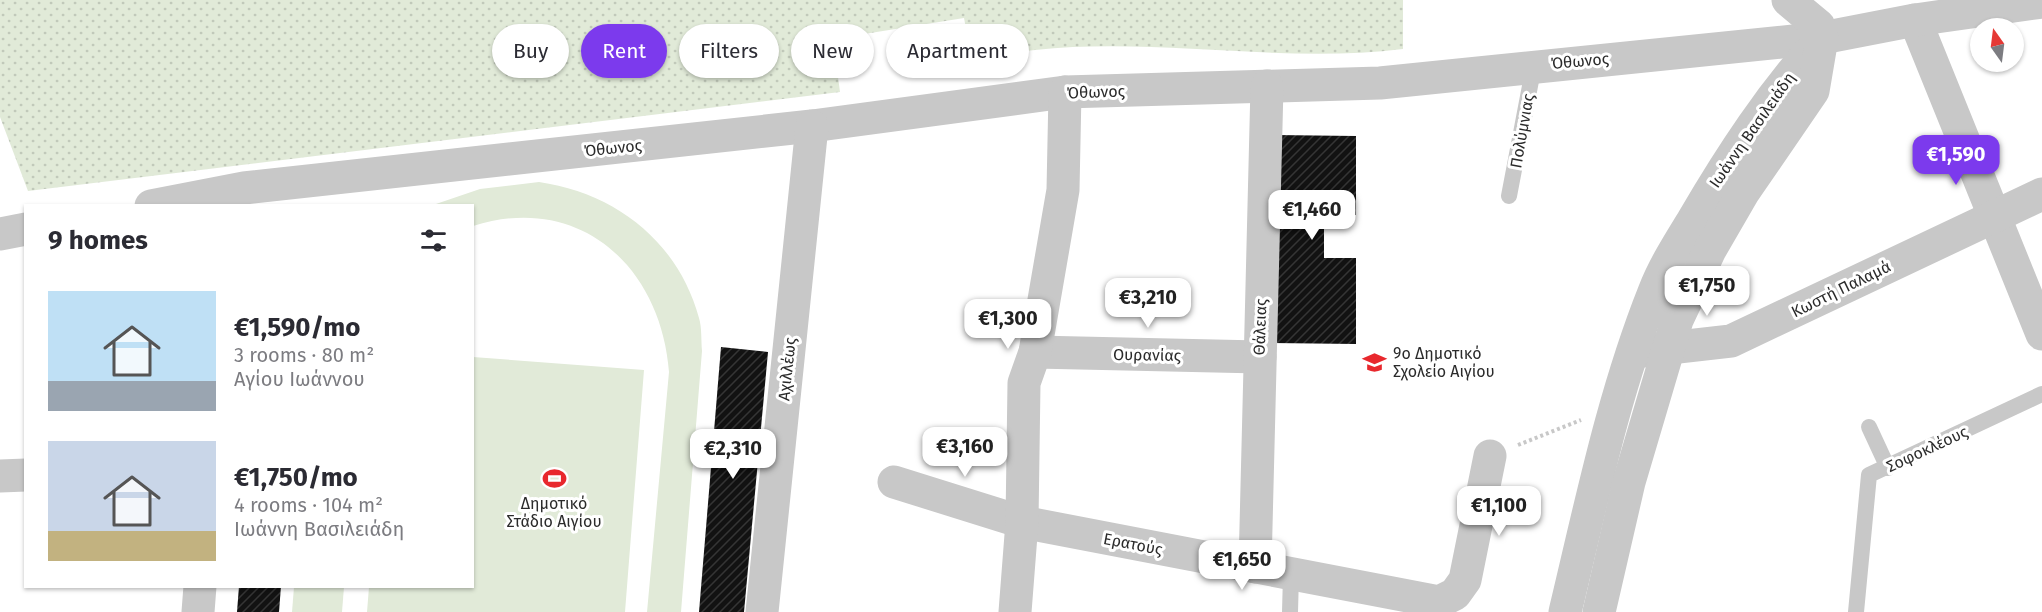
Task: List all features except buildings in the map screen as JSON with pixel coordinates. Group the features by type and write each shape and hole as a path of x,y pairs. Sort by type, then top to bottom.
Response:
{"street":[{"path":"1788,0 1819,26 1822,38"},
{"name":"Όθωνος","path":"171,204 812,126 1065,92 1380,83 1822,38 1915,20 2042,2"},
{"path":"1915,20 2042,334"},
{"name":"Ιωάννη Βασιλειάδη","path":"1599,612 1629,482 1677,320 1710,250 1743,193 1813,91 1822,38"},
{"name":"Ιωάννη Βασιλειάδη","path":"1565,612 1587,511 1631,352 1655,289 1715,180 1782,82 1822,38"},
{"name":"Θάλειας","path":"1255,567 1267,86"},
{"path":"1015,612 1022,522 1024,383 1035,352 1063,190 1065,92"},
{"name":"Αχιλλέως","path":"762,612 812,126"},
{"name":"Κωστή Παλαμά","path":"1631,352 1669,350 1731,341 2042,194"},
{"path":"0,234 24,229"},
{"name":"Ουρανίας","path":"1035,352 1260,357"},
{"name":"Ερατούς","path":"894,482 1022,522 1291,576 1439,602 1455,594 1465,580 1490,456"},
{"path":"0,476 24,475"},
{"path":"198,612 200,588"}],"lane":[{"name":"Πολύμνιας","path":"1509,196 1534,66"},
{"name":"Σοφοκλέους","path":"1856,612 1869,476 2042,394"},
{"path":"1869,427 1888,468"},
{"path":"1290,612 1291,576"}],"path":[{"path":"1490,456 1617,406"}],"green space":[{"path":"0,0 1403,0 1403,49 1357,53 1311,54 1127,46 1029,51 1029,24 965,24 964,18 927,24 886,24 886,31 874,32 874,24 791,24 791,78 838,78 840,92 28,191 0,117"},
{"path":"539,182 593,197 640,225 676,266 689,290 699,318 702,351 681,612 647,612 669,372 663,334 650,300 632,271 608,247 580,230 548,220 512,218 474,226 474,204 436,204 480,189"},
{"name":"Δημοτικό Στάδιο Αιγίου","path":"474,357 644,370 625,612 367,612 369,588 474,588"},
{"path":"294,588 344,588 342,612 292,612"}],"place":[{"name":"9ο Δημοτικό Σχολείο Αιγίου","path":"1375,362"},
{"name":"Δημοτικό Στάδιο Αιγίου","path":"554,478"}]}
